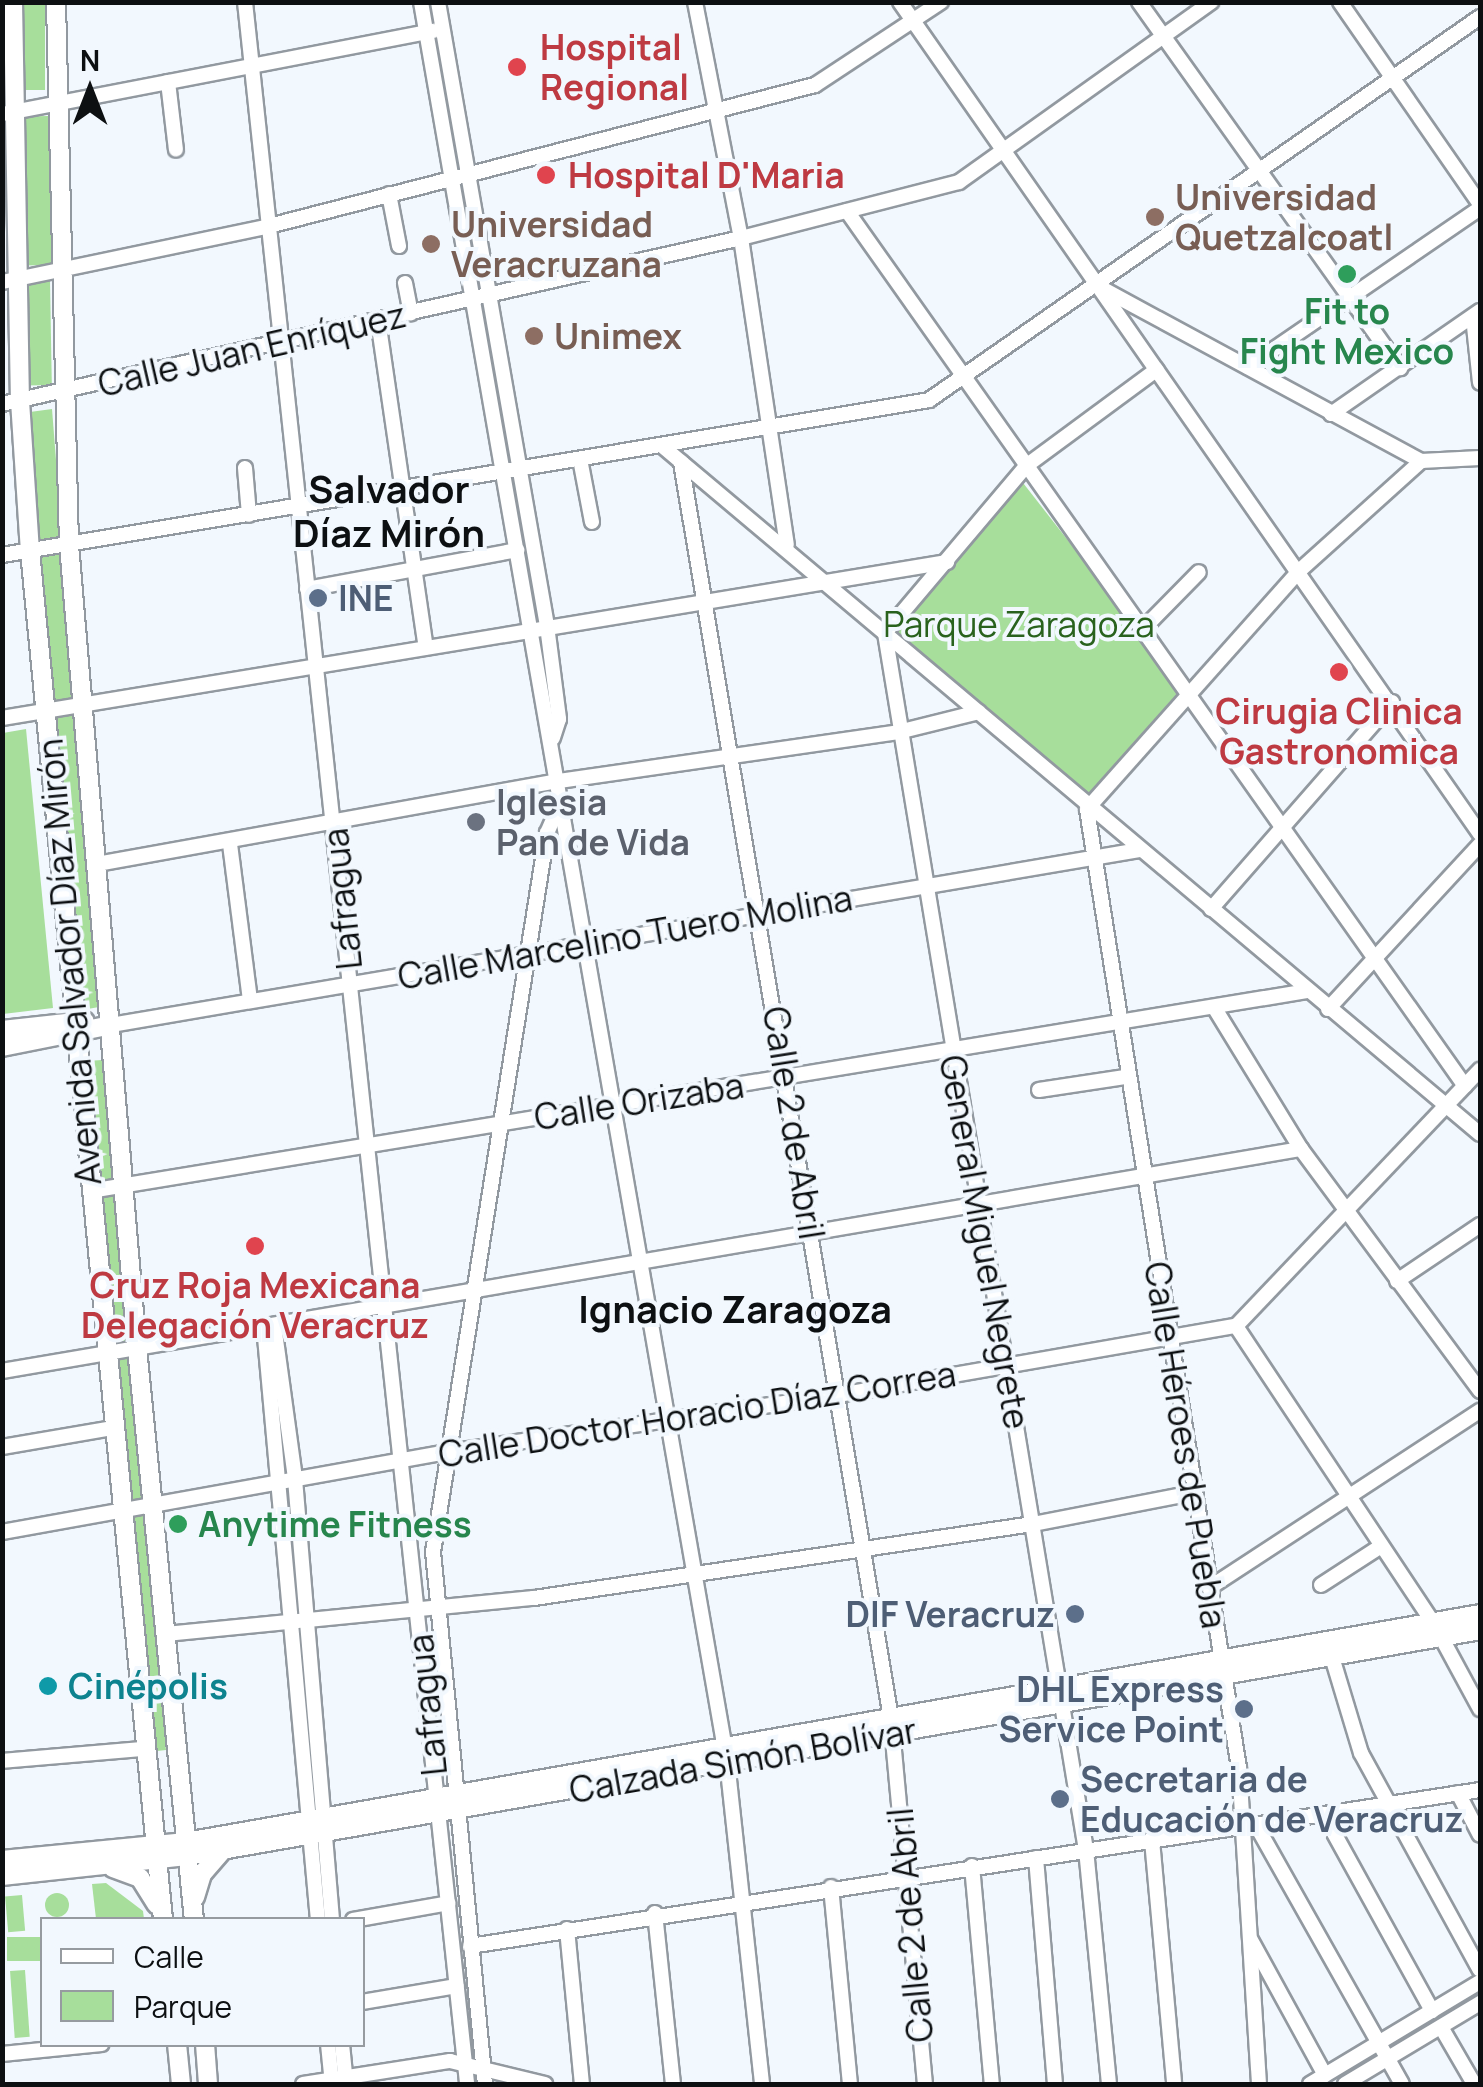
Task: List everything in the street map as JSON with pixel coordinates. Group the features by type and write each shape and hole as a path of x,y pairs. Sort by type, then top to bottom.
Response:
{"main road":[{"name":"Avenida Salvador Díaz Mirón","path":"13,2 8,113 11,403 47,712 104,1354 162,1917"},
{"name":"Avenida Salvador Díaz Mirón","path":"56,2 61,392 69,545 86,705 137,1348 194,1911"},
{"name":"Calle Marcelino Tuero Molina","path":"2,1030 111,1024"},
{"name":"Calle Marcelino Tuero Molina","path":"2,1047 75,1027"},
{"path":"99,1295 132,1292"},
{"name":"Calzada Simón Bolívar","path":"1222,1668 1332,1657 1480,1614"},
{"name":"Calzada Simón Bolívar","path":"2,1876 98,1866 1438,1629 1480,1630"},
{"path":"182,1805 223,1842 202,1874 194,1911"},
{"path":"111,1849 128,1843 150,1806"},
{"name":"Calzada Simón Bolívar","path":"2,1860 111,1849 155,1853"},
{"path":"98,1866 140,1878 161,1917"},
{"path":"177,2047 181,2084"},
{"path":"205,2047 208,2084"}],"street":[{"name":"Lafragua","path":"244,2 416,1609 447,1803"},
{"path":"422,2 435,30 468,173 513,470 517,550 530,630 553,738 726,1754 745,1898 762,2084"},
{"path":"438,2 435,30 452,176 472,299 547,626 560,719 553,738"},
{"path":"695,2 741,238 787,545"},
{"path":"900,2 1392,702 1480,834"},
{"path":"10,280 266,227 452,176 714,112 840,74 940,2"},
{"path":"1140,2 1400,368"},
{"name":"Calle Juan Enríquez","path":"11,403 741,238 958,182 1211,2"},
{"path":"1248,367 1349,301 1480,206 1340,2"},
{"path":"2,556 930,400 1480,17"},
{"path":"8,113 435,30"},
{"path":"168,82 176,150"},
{"path":"389,194 400,246"},
{"path":"846,210 1192,693 1278,828 1465,1086"},
{"path":"404,283 411,312"},
{"path":"1098,286 1422,461 1480,458"},
{"path":"1332,414 1477,314"},
{"path":"1477,314 1480,383"},
{"path":"378,320 426,648"},
{"path":"885,633 1026,466 1156,370"},
{"path":"661,444 787,545 1087,808 1480,1134"},
{"path":"580,459 592,522"},
{"path":"1087,808 1299,572 1422,461"},
{"name":"Calle 2 de Abril","path":"681,462 892,1727 924,2084"},
{"path":"245,468 249,515"},
{"path":"308,589 517,550"},
{"path":"2,718 946,562"},
{"path":"1144,628 1199,572"},
{"name":"General Miguel Negrete","path":"885,633 898,732 927,886 1086,1850 1110,2084"},
{"path":"1211,909 1392,702"},
{"path":"97,864 335,826 559,781 898,732 980,712"},
{"name":"Lafragua","path":"447,1803 433,1552 547,833 562,800"},
{"name":"Calle Héroes de Puebla","path":"1087,808 1116,1024 1250,1825 1249,1936 1259,2084"},
{"path":"230,844 250,1001"},
{"path":"1328,1009 1480,844"},
{"name":"Calle Marcelino Tuero Molina","path":"111,1024 351,985 587,940 1139,850"},
{"name":"Calle Orizaba","path":"90,1191 1308,991"},
{"path":"1214,1007 1346,1214 1480,1390"},
{"path":"1480,1070 1236,1326 1438,1629 1480,1709"},
{"path":"1039,1090 1125,1077"},
{"path":"2,1371 474,1287 979,1208 1301,1149"},
{"path":"1397,1281 1480,1225"},
{"path":"269,1325 288,1480 317,1825 332,1917"},
{"name":"Calle Doctor Horacio Díaz Correa","path":"2,1532 400,1460 839,1395 1236,1326"},
{"path":"1210,1588 1480,1411"},
{"path":"2,1447 113,1428"},
{"path":"165,1634 435,1608 694,1575 1033,1524 1194,1493"},
{"path":"1321,1585 1381,1546"},
{"path":"410,1554 433,1552"},
{"path":"1332,1657 1348,1726 1480,1970"},
{"path":"2,1761 143,1749"},
{"path":"470,1946 745,1898 1480,1790"},
{"path":"1458,1793 1480,1835"},
{"path":"447,1803 450,1903 467,2084"},
{"path":"447,1803 470,1946 485,2084"},
{"path":"1324,1815 1432,2011"},
{"path":"317,1825 318,1917"},
{"path":"1250,1825 1402,2084"},
{"path":"1152,1840 1174,2084"},
{"path":"1036,1858 1055,2084"},
{"path":"972,1866 992,2084"},
{"path":"832,1888 850,2084"},
{"path":"365,1918 450,1903"},
{"path":"655,1914 673,2084"},
{"path":"567,1929 582,2084"},
{"path":"1249,1936 1325,2076"},
{"path":"1310,2084 1480,1982"},
{"path":"365,2001 457,1986"},
{"path":"1345,2084 1480,2004"},
{"path":"1441,2027 1474,2084"},
{"path":"2,2054 72,2047"},
{"path":"329,2047 339,2081"},
{"path":"339,2081 342,2047"},
{"path":"303,2084 464,2062 545,2084"}],"green space":[{"path":"21,3 45,3 45,90 21,90"},
{"path":"49,116 52,265 23,265 20,117"},
{"path":"25,281 50,281 52,385 27,385"},
{"path":"52,409 99,1007 82,1010 36,557 30,412"},
{"name":"Parque Zaragoza","path":"1020,479 1184,689 1088,797 891,636"},
{"path":"26,729 53,1008 3,1014 3,733"},
{"path":"102,1060 166,1750 148,1752 86,1061"},
{"path":"106,1883 143,1911 144,1917 96,1917 92,1884"},
{"path":"57,1893 66,1896 66,1914 57,1917 48,1914 45,1905 48,1896"},
{"path":"22,1895 25,1931 8,1932 5,1896"},
{"path":"7,1937 40,1937 40,1961 7,1961"},
{"path":"25,1970 30,2037 15,2038 10,1971"}],"place":[{"name":"Hospital Regional","path":"517,67"},
{"name":"Hospital D'Maria","path":"546,175"},
{"name":"Universidad Quetzalcoatl","path":"1155,217"},
{"name":"Universidad Veracruzana","path":"431,244"},
{"name":"Fit to Fight Mexico","path":"1347,274"},
{"name":"Unimex","path":"534,336"},
{"name":"INE","path":"318,598"},
{"name":"Cirugia Clinica Gastronomica","path":"1339,672"},
{"name":"Iglesia Pan de Vida","path":"476,822"},
{"name":"Cruz Roja Mexicana Delegación Veracruz","path":"255,1246"},
{"name":"Anytime Fitness","path":"178,1524"},
{"name":"DIF Veracruz","path":"1075,1614"},
{"name":"Cinépolis","path":"48,1686"},
{"name":"DHL Express Service Point","path":"1244,1709"},
{"name":"Secretaria de Educación de Veracruz","path":"1060,1799"}],"district":[{"name":"Salvador Díaz Mirón","path":"389,511"},
{"name":"Ignacio Zaragoza","path":"735,1309"}]}
